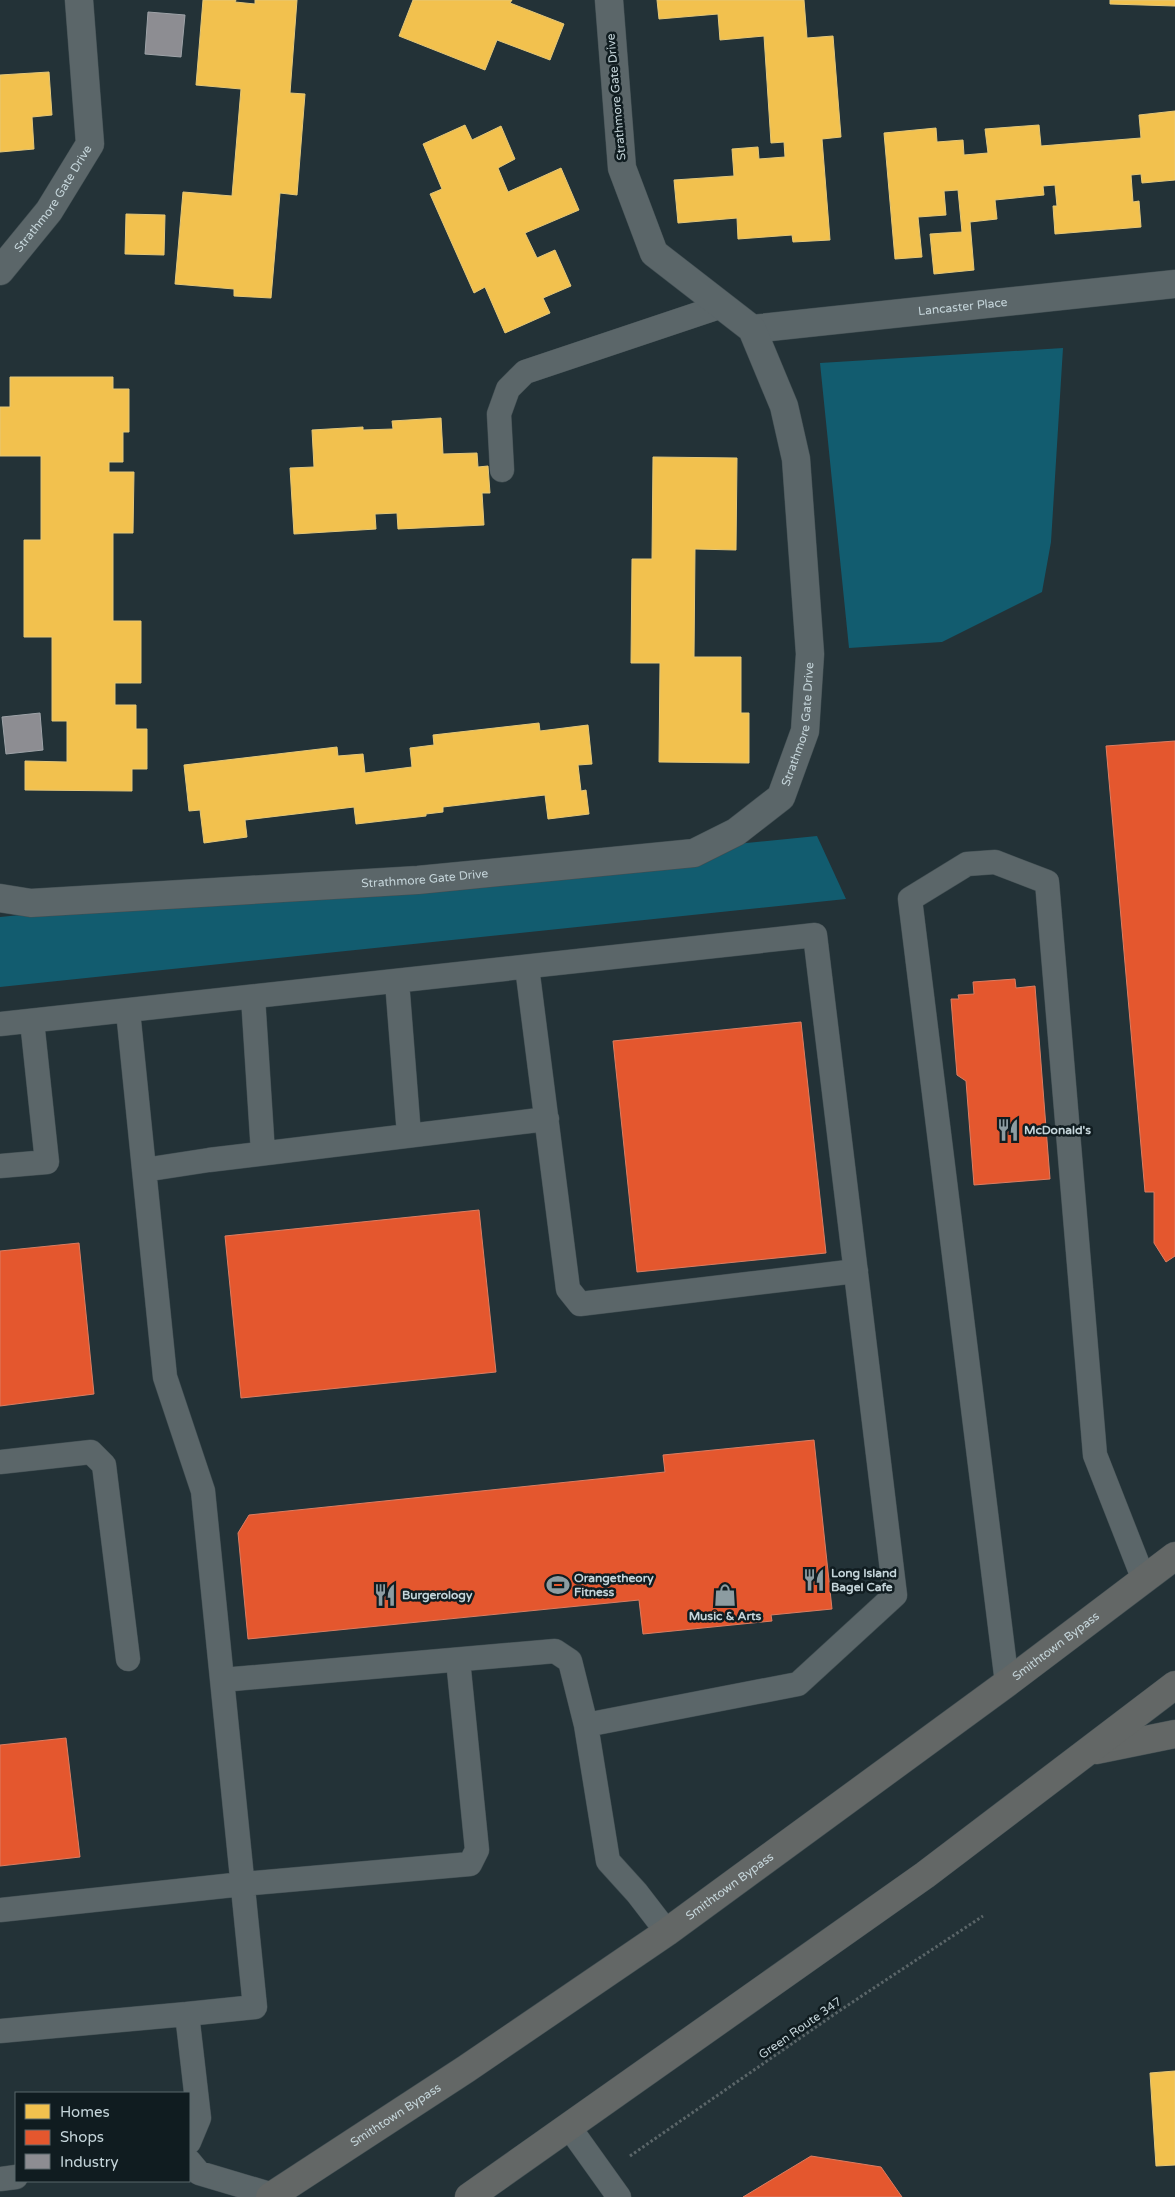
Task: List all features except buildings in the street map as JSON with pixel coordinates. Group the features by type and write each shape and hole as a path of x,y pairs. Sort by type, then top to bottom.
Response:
{"highway":[{"name":"Smithtown Bypass","path":"271,2196 466,2069 667,1932 1007,1684 1175,1556"},
{"path":"469,2197 570,2128 925,1875 1089,1752 1175,1684"},
{"path":"1089,1752 1175,1734"}],"street":[{"name":"Strathmore Gate Drive","path":"0,271 49,212 90,144 79,0"},
{"name":"Strathmore Gate Drive","path":"0,898 31,903 418,880 694,853 736,832 781,797 805,731 810,654 796,459 784,406 752,329 654,253 622,168 609,0"},
{"name":"Lancaster Place","path":"752,329 1175,284"}],"lane":[{"path":"502,470 499,414 508,389 525,372 722,306"},
{"path":"1007,1684 910,899 966,864 995,862 1048,882 1095,1455 1144,1580"},
{"path":"0,1024 253,998 815,935 895,1594 798,1684 586,1725"},
{"path":"527,967 568,1289 580,1304 856,1271"},
{"path":"397,981 409,1136"},
{"path":"253,998 263,1153"},
{"path":"0,2031 255,2007 203,1491 165,1377 128,1011"},
{"path":"0,1166 47,1162 32,1021"},
{"path":"144,1170 263,1153 547,1119"},
{"path":"0,1462 91,1452 104,1465 128,1659"},
{"path":"222,1680 555,1651 570,1660 586,1725 608,1861 637,1893 667,1932"},
{"path":"0,1910 243,1884 470,1864 477,1850 458,1660"},
{"path":"187,2014 199,2118 190,2140"},
{"path":"570,2128 620,2197"},
{"path":"190,2162 199,2172 271,2196"},
{"path":"0,2179 15,2177"}],"path":[{"name":"Green Route 347","path":"630,2157 842,2009 983,1916"}],"shaded area":[{"path":"1063,348 1051,542 1042,592 942,642 849,648 820,363"},
{"path":"817,836 846,899 0,987 0,917"}],"place":[{"name":"McDonald's","path":"1008,1130"},
{"name":"Long Island Bagel Cafe","path":"814,1580"},
{"name":"Orangetheory Fitness","path":"558,1585"},
{"name":"Burgerology","path":"385,1595"},
{"name":"Music & Arts","path":"725,1595"}]}
